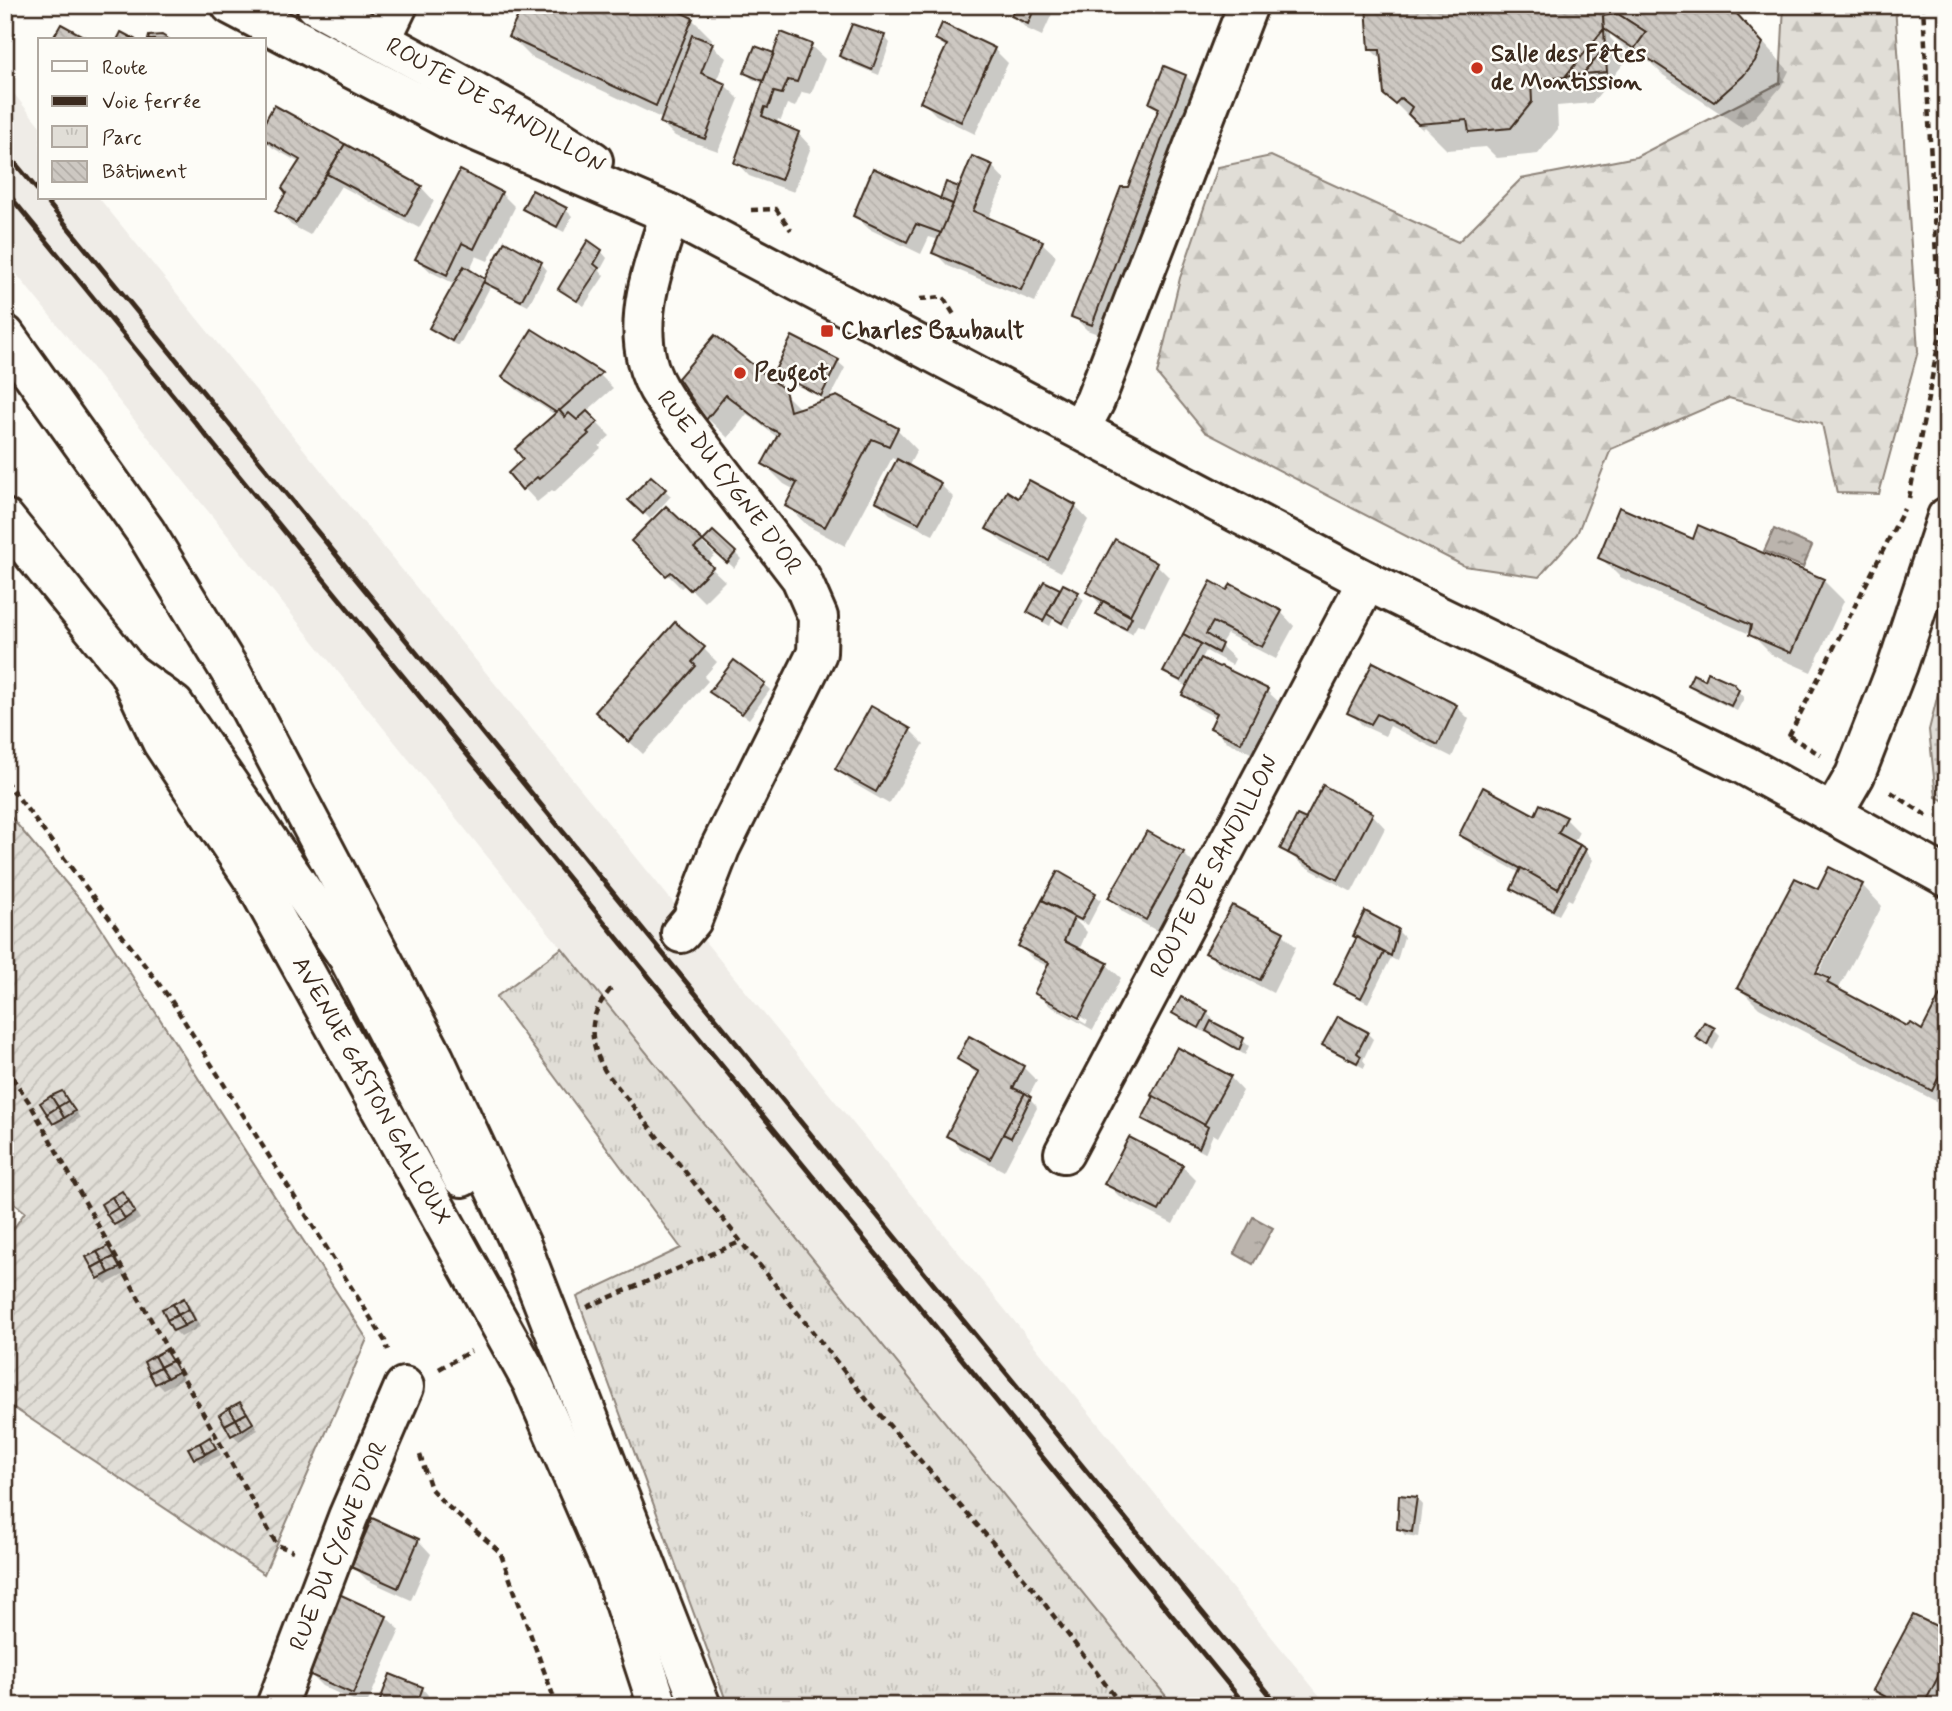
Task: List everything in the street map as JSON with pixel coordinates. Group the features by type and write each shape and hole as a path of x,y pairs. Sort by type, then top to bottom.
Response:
{"main road":[{"path":"231,5 448,119 670,214 1367,581 1744,765 1947,877"},
{"path":"275,5 349,43 380,40"},
{"name":"ROUTE DE SANDILLON","path":"316,5 541,128 637,189 670,214"},
{"path":"362,74 398,5"},
{"path":"1080,429 1095,401 1248,5"},
{"name":"RUE DU CYGNE D'OR","path":"670,214 651,268 644,316 644,346 653,381 801,578 818,617 817,653 720,848 692,920 681,933"},
{"path":"5,335 145,531 232,674 434,1058 521,1245 701,1706"},
{"path":"1833,813 1855,775 1898,665 1947,517"},
{"name":"AVENUE GASTON GALLOUX","path":"5,519 122,664 162,742 254,880 532,1382 614,1572 658,1706"},
{"path":"5,559 122,664 174,705 348,957 599,1440"},
{"name":"ROUTE DE SANDILLON","path":"1064,1153 1367,581"},
{"name":"RUE DU CYGNE D'OR","path":"276,1706 330,1564 404,1387"}],"path":[{"path":"1789,736 1909,500 1940,335 1923,5"},
{"path":"5,780 171,1000 385,1341 404,1387 474,1350"},
{"path":"611,989 600,1001 593,1016 592,1034 597,1057 604,1071 867,1400 1031,1586 1122,1706"},
{"path":"5,1067 29,1101 277,1545 330,1564"},
{"path":"581,1309 740,1242"},
{"path":"419,1452 431,1489 500,1552 557,1706"}],"shaded area":[{"path":"5,83 38,124 38,200 101,200 1328,1706 1174,1706 5,260"}],"green space":[{"path":"1784,5 1895,5 1918,351 1879,494 1837,493 1822,424 1729,398 1611,449 1577,534 1539,577 1464,566 1205,432 1157,374 1180,278 1218,167 1271,156 1458,242 1521,179 1636,157 1780,83"},
{"path":"1947,657 1947,802 1936,797 1929,730"},
{"path":"5,810 92,914 367,1339 264,1574 5,1402 5,1241 25,1212 5,1196"},
{"path":"562,948 1174,1706 728,1706 577,1297 681,1248 496,997"}],"water":[{"path":"1774,529 1812,546 1803,567 1764,551"},
{"path":"1253,1217 1273,1228 1253,1264 1234,1253"}],"building":[{"path":"523,5 665,5 693,18 656,106 508,37"},
{"path":"1016,5 1036,5 1028,24 1011,16"},
{"name":"Salle des Fêtes de Montission","path":"1366,5 1729,5 1763,43 1755,61 1743,76 1714,102 1634,49 1646,32 1618,14 1603,16 1604,29 1565,77 1531,80 1532,102 1511,128 1469,132 1467,120 1418,124 1408,114 1412,107 1401,98 1395,104 1384,95 1380,50 1369,50"},
{"path":"1618,14 1646,32 1634,49 1604,29 1603,16"},
{"path":"942,23 995,48 961,122 920,102 947,45 935,39"},
{"path":"61,24 87,38 53,38"},
{"path":"852,24 885,35 872,70 839,56"},
{"path":"1604,29 1605,48 1583,74 1565,77"},
{"path":"121,32 132,38 118,38"},
{"path":"781,32 812,44 797,82 788,80 782,94 774,92 762,116 799,132 781,180 734,163"},
{"path":"162,35 167,38 148,38"},
{"path":"692,35 713,43 701,73 726,84 705,139 660,123"},
{"path":"755,46 774,53 763,81 744,73"},
{"path":"1605,48 1607,72 1583,74"},
{"path":"1164,66 1186,75 1092,325 1071,317 1121,187 1128,187 1159,108 1149,103"},
{"path":"274,105 345,144 296,223 275,211 286,193 282,188 300,160 266,140 266,119"},
{"path":"345,144 422,186 405,216 327,174"},
{"path":"972,156 993,165 973,211 1043,241 1021,290 932,253"},
{"path":"873,168 953,204 941,233 916,224 907,242 853,216"},
{"path":"460,170 502,192 474,249 462,243 447,275 415,259"},
{"path":"946,182 959,187 953,204 940,199"},
{"path":"532,190 567,208 557,227 522,209"},
{"path":"588,240 602,250 594,264 599,268 577,301 558,289"},
{"path":"505,241 542,262 521,301 483,282"},
{"path":"464,266 485,279 452,341 429,328"},
{"path":"532,329 602,373 557,413 502,377"},
{"path":"715,335 785,390 790,411 837,396 898,428 889,446 872,439 825,527 785,506 797,483 762,464 779,433 767,427 726,395 706,420 678,378"},
{"path":"792,336 839,360 821,396 774,372"},
{"path":"559,410 565,417 569,413 577,420 587,411 598,422 587,432 589,434 539,479 537,477 522,490 508,473 523,459 515,449"},
{"path":"897,459 941,483 919,523 875,501"},
{"path":"651,476 666,489 643,514 628,500"},
{"path":"1029,480 1076,505 1048,560 986,529 1007,491 1018,498"},
{"path":"666,506 703,541 694,548 713,567 690,590 671,572 666,576 631,541"},
{"path":"1619,507 1693,539 1698,525 1824,579 1791,653 1749,635 1751,625 1598,558"},
{"path":"713,531 736,552 727,563 703,541"},
{"path":"1115,539 1157,563 1130,615 1086,592"},
{"path":"1044,581 1060,589 1043,621 1027,612"},
{"path":"1211,581 1227,590 1231,584 1282,611 1262,647 1213,622 1206,634 1222,644 1218,653 1183,634"},
{"path":"1063,584 1079,592 1062,623 1047,614"},
{"path":"1103,601 1132,617 1126,629 1096,614"},
{"path":"675,622 705,647 692,662 696,666 629,742 595,712"},
{"path":"1183,634 1201,644 1181,681 1163,672"},
{"path":"1201,658 1268,689 1241,743 1210,728 1217,713 1182,695"},
{"path":"734,660 765,683 742,714 709,692"},
{"path":"1373,662 1457,705 1438,745 1377,714 1371,724 1347,713"},
{"path":"1708,672 1733,683 1739,690 1731,706 1688,685 1693,674 1705,680"},
{"path":"871,706 911,729 876,792 835,769"},
{"path":"1323,785 1373,813 1338,880 1288,853"},
{"path":"1483,787 1535,815 1540,804 1567,817 1558,833 1580,845 1558,889 1459,835"},
{"path":"1297,815 1306,819 1288,853 1280,849"},
{"path":"1147,831 1184,852 1146,920 1108,898"},
{"path":"1580,845 1586,849 1553,910 1511,889 1521,868 1558,889"},
{"path":"1829,867 1863,884 1816,973 1830,979 1827,983 1907,1026 1911,1023 1922,1030 1947,982 1947,1060 1932,1091 1737,988 1795,878 1818,889"},
{"path":"1058,871 1096,893 1081,920 1042,900"},
{"path":"1042,900 1074,917 1064,941 1108,963 1079,1018 1034,993 1049,963 1018,946"},
{"path":"1232,905 1284,932 1260,980 1205,953"},
{"path":"1365,911 1398,929 1391,956 1353,936"},
{"path":"1357,937 1384,953 1361,998 1334,984"},
{"path":"1181,997 1208,1011 1199,1028 1172,1013"},
{"path":"1338,1016 1368,1032 1357,1053 1361,1056 1357,1063 1322,1045"},
{"path":"1211,1021 1244,1038 1239,1050 1206,1031"},
{"path":"1704,1022 1715,1028 1707,1045 1695,1037"},
{"path":"969,1036 1024,1066 1013,1088 1025,1093 990,1159 946,1136 979,1072 957,1059"},
{"path":"1177,1047 1231,1076 1204,1125 1151,1095"},
{"path":"62,1091 68,1101 58,1107 51,1096"},
{"path":"1025,1093 1031,1097 1011,1138 1003,1134"},
{"path":"51,1096 58,1107 47,1114 40,1103"},
{"path":"1154,1096 1208,1127 1199,1148 1142,1119"},
{"path":"68,1101 75,1111 64,1118 58,1107"},
{"path":"58,1107 64,1118 53,1124 47,1114"},
{"path":"1129,1137 1183,1165 1159,1211 1104,1184"},
{"path":"122,1191 129,1201 118,1208 112,1197"},
{"path":"112,1197 118,1208 107,1215 101,1204"},
{"path":"129,1201 135,1212 125,1219 118,1208"},
{"path":"118,1208 125,1219 114,1225 107,1215"},
{"path":"108,1246 114,1257 103,1262 97,1252"},
{"path":"97,1252 103,1262 92,1268 86,1257"},
{"path":"114,1257 120,1268 109,1273 103,1262"},
{"path":"103,1262 109,1273 98,1279 92,1268"},
{"path":"184,1298 189,1309 178,1315 173,1304"},
{"path":"173,1304 178,1315 167,1320 162,1309"},
{"path":"189,1309 195,1320 184,1326 178,1315"},
{"path":"178,1315 184,1326 173,1331 167,1320"},
{"path":"165,1350 172,1361 160,1367 154,1356"},
{"path":"154,1356 160,1367 149,1373 144,1362"},
{"path":"172,1361 178,1372 167,1378 160,1367"},
{"path":"160,1367 167,1378 155,1384 149,1373"},
{"path":"240,1402 247,1413 236,1419 229,1408"},
{"path":"229,1408 236,1419 225,1425 219,1415"},
{"path":"247,1413 253,1423 242,1430 236,1419"},
{"path":"236,1419 242,1430 231,1436 225,1425"},
{"path":"210,1437 216,1448 205,1454 200,1443"},
{"path":"200,1443 205,1454 194,1459 188,1448"},
{"path":"1399,1495 1417,1497 1412,1532 1397,1529"},
{"path":"372,1518 419,1539 398,1588 351,1567"},
{"path":"339,1594 387,1616 353,1694 306,1673"},
{"path":"1913,1615 1947,1631 1947,1660 1923,1706 1902,1706 1873,1690"},
{"path":"390,1674 423,1687 416,1706 378,1706"}],"railway":[{"path":"5,151 38,191"},
{"path":"5,190 1246,1706"},
{"path":"46,200 1279,1706"}],"place":[{"name":"Salle des Fêtes de Montission","path":"1477,68"},
{"name":"Charles Baubault","path":"827,331"},
{"name":"Peugeot","path":"740,373"}]}
